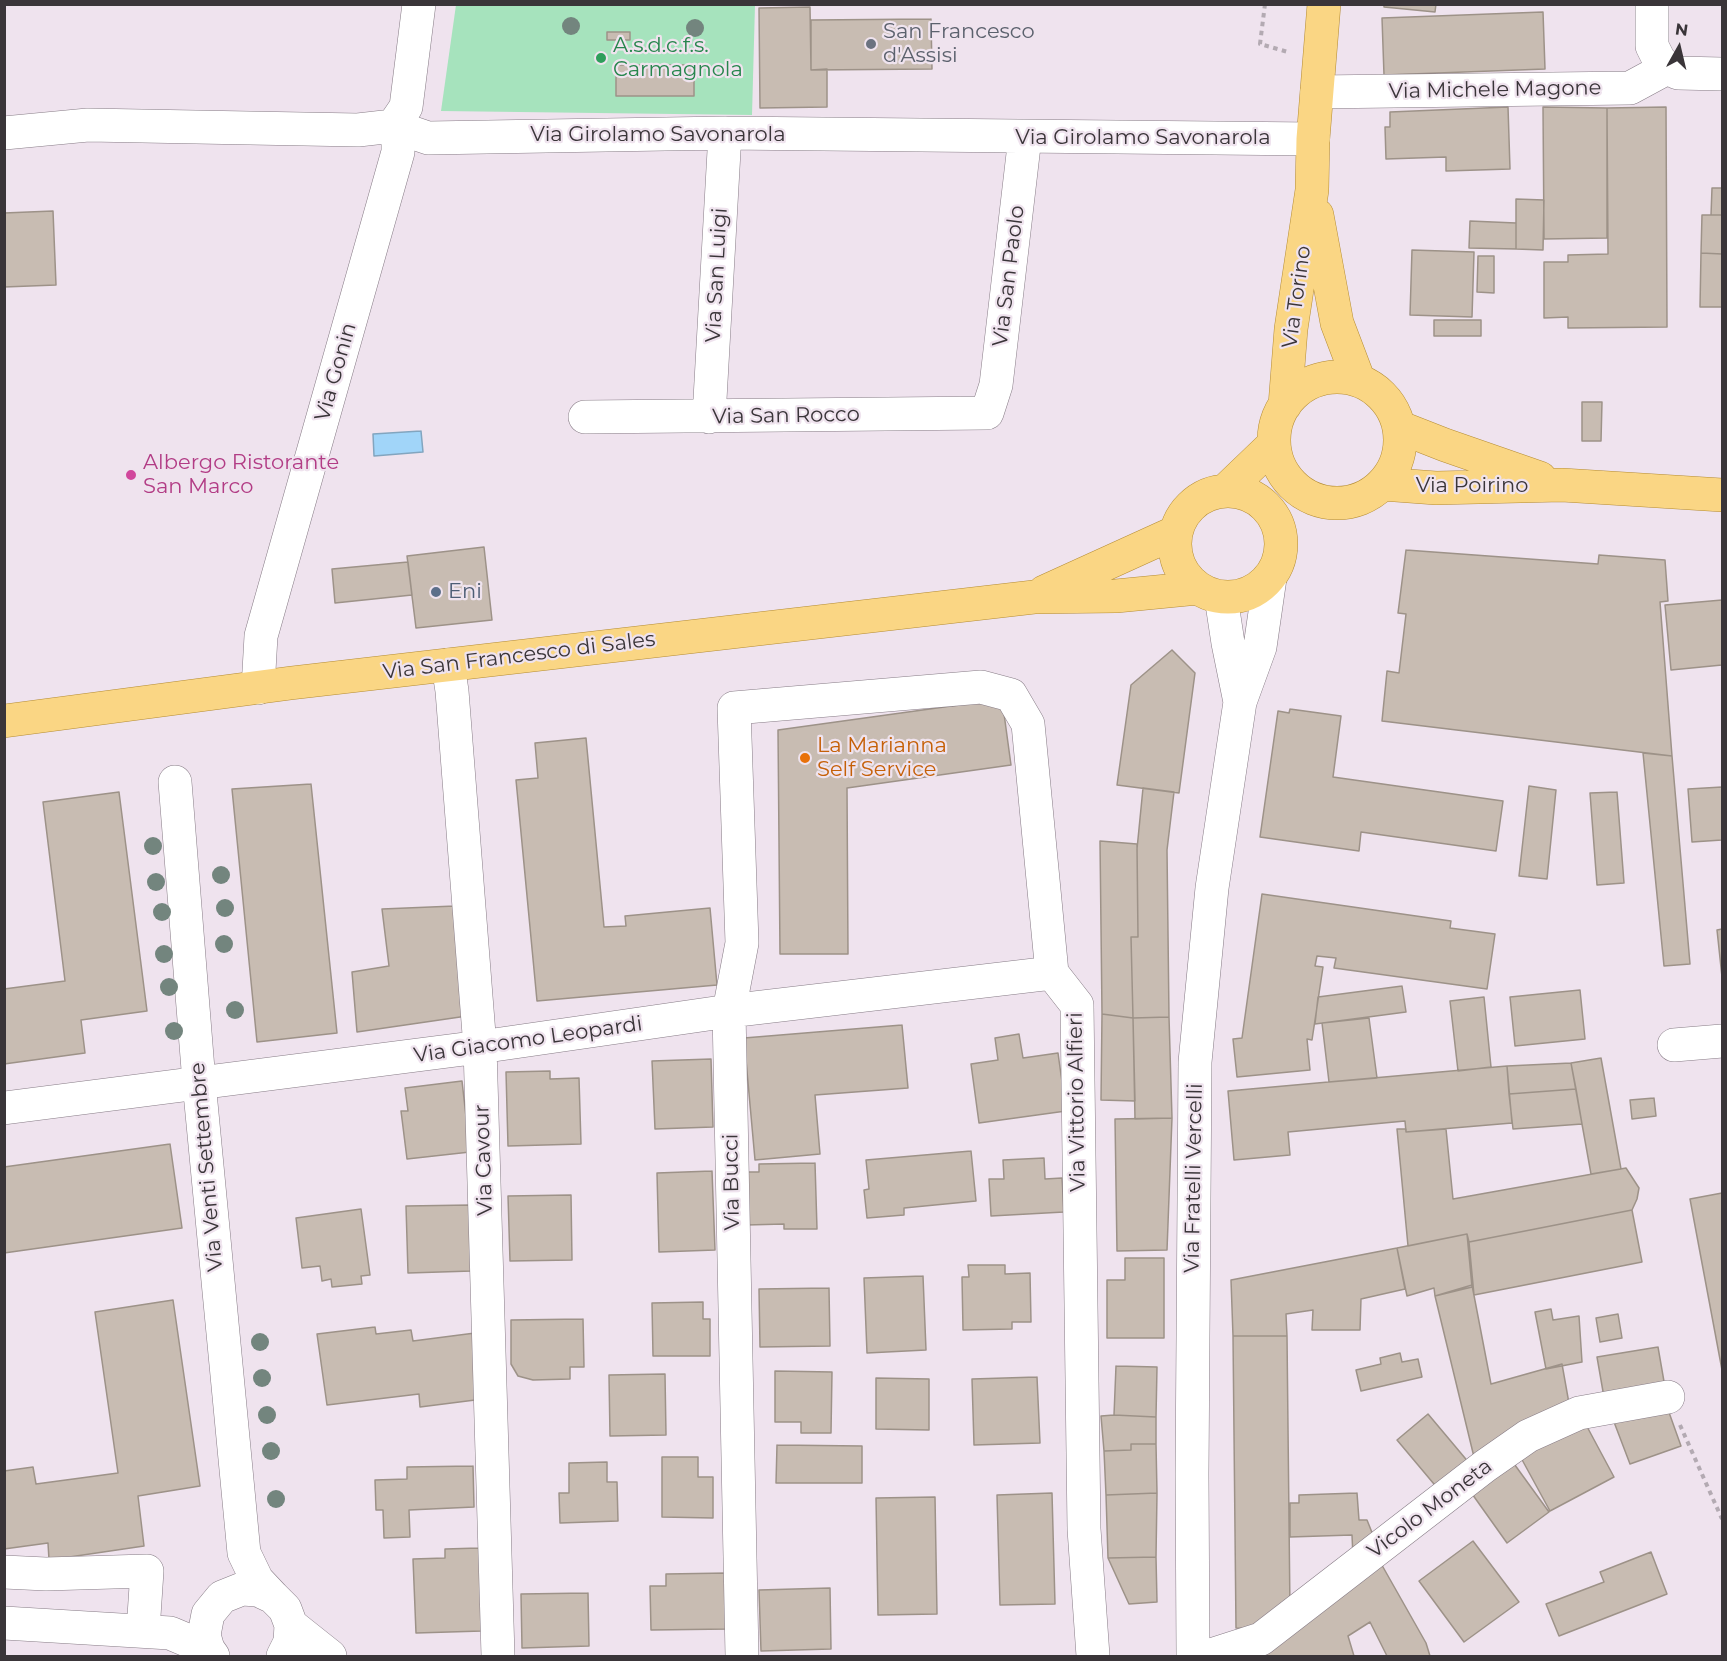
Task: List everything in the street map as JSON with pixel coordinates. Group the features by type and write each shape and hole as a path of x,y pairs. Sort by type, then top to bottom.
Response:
{"main road":[{"name":"Via Torino","path":"1285,405 1291,329 1312,190 1313,139 1324,4"},
{"name":"Via Torino","path":"1312,190 1337,323 1359,381"},
{"path":"1339,377 1359,381 1377,391 1391,407 1399,427 1400,447 1394,467 1382,484 1366,496 1346,503 1325,502 1306,495 1290,482 1279,464 1274,444 1276,424 1285,405 1300,390 1318,380 1339,377"},
{"name":"Via Poirino","path":"1399,427 1562,485"},
{"path":"1226,490 1274,444"},
{"name":"Via Poirino","path":"1382,484 1436,488 1562,485 1722,495"},
{"path":"1226,490 1243,492 1259,500 1272,512 1280,528 1282,545 1279,562 1270,578 1256,590 1239,596 1210,592 1186,577 1178,564 1175,548 1176,532 1182,516 1194,502 1209,493 1226,490"},
{"path":"1282,545 1310,513 1325,502"},
{"name":"Via San Francesco di Sales","path":"1034,597 1176,532"},
{"name":"Via San Francesco di Sales","path":"4,721 291,683 1034,597 1210,592"}],"street":[{"path":"393,126 406,107 419,4"},
{"path":"1652,4 1652,46 1659,60 1667,68 1678,73 1722,74"},
{"name":"Via Michele Magone","path":"1318,82 1630,88 1667,68"},
{"name":"Via Girolamo Savonarola","path":"4,133 88,125 357,129 393,126 428,138 725,133 1313,139"},
{"name":"Via Gonin","path":"258,688 261,636 398,152 398,139 393,126"},
{"name":"Via San Luigi","path":"709,417 725,133"},
{"name":"Via San Paolo","path":"987,413 996,386 1025,137"},
{"name":"Via San Rocco","path":"585,417 987,413"},
{"name":"Via Fratelli Vercelli","path":"1193,1656 1195,1062 1212,888 1240,702 1260,647 1270,578"},
{"name":"Via Fratelli Vercelli","path":"1210,592 1228,643 1240,702"},
{"name":"Via Cavour","path":"448,665 452,690 480,1047 498,1656"},
{"name":"Via Bucci","path":"742,1656 729,1011 742,943 734,708 981,687 1011,696 1028,724 1052,973"},
{"name":"Via Venti Settembre","path":"174,782 199,1082 244,1553 257,1580 285,1609 287,1648"},
{"name":"Via Giacomo Leopardi","path":"4,1108 480,1047 729,1011 1052,973"},
{"name":"Via Vittorio Alfieri","path":"1052,973 1077,1005 1084,1517 1093,1656"},
{"path":"1674,1045 1722,1041"},
{"name":"Vicolo Moneta","path":"1208,1656 1262,1639 1485,1466 1528,1436 1579,1413 1668,1397"},
{"path":"210,1653 204,1635 215,1605 235,1574 244,1553"},
{"path":"4,1572 46,1574 147,1571 157,1632"},
{"path":"157,1632 215,1605 242,1589 258,1590 273,1597"},
{"path":"4,1623 157,1632 210,1653"},
{"path":"287,1648 330,1656"}],"path":[{"path":"1264,4 1260,44 1288,52 1288,70 1318,82"},
{"path":"1668,1397 1722,1520"}],"green space":[{"name":"A.s.d.c.f.s. Carmagnola","path":"456,5 755,5 752,115 441,111"}],"water":[{"path":"421,431 423,452 374,456 373,434"}],"building":[{"path":"1384,4 1436,4 1435,12 1384,7"},
{"path":"810,7 811,70 827,69 827,107 760,108 759,8"},
{"path":"1543,12 1545,69 1384,75 1382,18"},
{"name":"San Francesco d'Assisi","path":"931,19 932,69 811,70 811,20"},
{"path":"607,32 630,32 630,40 607,40"},
{"path":"616,65 694,65 694,96 616,96"},
{"path":"1508,107 1510,169 1446,171 1446,157 1386,159 1385,127 1390,127 1390,112"},
{"path":"1543,107 1607,108 1607,238 1544,239"},
{"path":"1666,107 1667,327 1568,328 1568,317 1544,318 1544,262 1568,262 1568,255 1608,254 1607,108"},
{"path":"1712,188 1722,188 1722,215 1711,215"},
{"path":"1516,199 1544,200 1543,250 1516,249"},
{"path":"53,211 56,285 4,287 4,213"},
{"path":"1702,215 1722,215 1722,254 1701,253"},
{"path":"1470,221 1516,223 1516,249 1469,248"},
{"path":"1412,250 1474,252 1472,317 1410,315"},
{"path":"1701,253 1722,254 1722,307 1700,307"},
{"path":"1478,256 1494,256 1494,293 1477,292"},
{"path":"1434,320 1481,320 1481,336 1434,336"},
{"path":"1582,402 1602,402 1601,441 1582,441"},
{"path":"484,547 492,620 416,628 407,556"},
{"path":"1406,550 1598,564 1599,555 1665,560 1668,601 1660,602 1672,756 1382,721 1387,671 1399,673 1406,614 1398,613"},
{"path":"408,562 412,595 335,603 332,569"},
{"path":"1722,600 1722,665 1671,670 1665,605"},
{"path":"1172,650 1195,673 1179,793 1117,785 1131,685"},
{"path":"1002,699 1011,765 847,788 848,954 780,954 778,730"},
{"path":"1290,709 1341,716 1333,777 1503,801 1496,851 1361,832 1359,851 1260,837 1278,711 1289,713"},
{"path":"586,738 604,927 626,926 625,916 710,908 717,985 537,1001 516,780 538,778 535,743"},
{"path":"1643,753 1672,756 1690,964 1664,966"},
{"path":"311,784 337,1033 257,1042 232,789"},
{"path":"1529,786 1556,790 1547,879 1519,876"},
{"path":"1722,787 1722,840 1692,842 1688,789"},
{"path":"1143,788 1174,792 1167,850 1169,1017 1133,1018 1131,937 1138,937 1137,849"},
{"path":"119,792 147,1011 81,1020 85,1053 4,1064 4,989 65,981 43,802"},
{"path":"1617,792 1624,883 1597,885 1590,793"},
{"path":"1100,841 1137,844 1138,937 1131,937 1133,1018 1102,1014"},
{"path":"1262,894 1451,921 1450,928 1495,934 1487,989 1334,968 1336,958 1317,956 1315,966 1323,967 1312,1040 1307,1039 1310,1070 1237,1077 1233,1039 1242,1038"},
{"path":"455,906 467,1016 357,1032 352,972 389,966 382,909"},
{"path":"1722,929 1722,977 1717,930"},
{"path":"1402,986 1406,1012 1315,1024 1318,997"},
{"path":"1580,990 1585,1039 1515,1046 1510,997"},
{"path":"1484,997 1491,1067 1458,1071 1450,1001"},
{"path":"1102,1014 1133,1018 1135,1101 1101,1100"},
{"path":"1169,1017 1172,1118 1135,1119 1133,1018"},
{"path":"1369,1018 1377,1078 1329,1082 1322,1023"},
{"path":"902,1025 908,1088 815,1095 820,1154 755,1160 744,1038"},
{"path":"1019,1034 1023,1058 1058,1053 1066,1111 979,1123 971,1064 998,1060 995,1038"},
{"path":"1601,1058 1621,1169 1591,1174 1571,1063"},
{"path":"711,1059 713,1127 655,1129 652,1061"},
{"path":"1571,1063 1576,1089 1509,1094 1507,1066"},
{"path":"1507,1066 1512,1123 1406,1132 1405,1121 1288,1132 1290,1155 1234,1160 1228,1091"},
{"path":"550,1071 550,1079 579,1078 581,1144 508,1146 506,1072"},
{"path":"462,1081 470,1152 407,1159 401,1111 408,1111 405,1088"},
{"path":"1576,1089 1582,1124 1513,1129 1509,1094"},
{"path":"1654,1098 1656,1116 1632,1119 1630,1100"},
{"path":"1172,1118 1167,1250 1117,1251 1115,1119"},
{"path":"1397,1129 1406,1129 1406,1132 1446,1129 1453,1199 1626,1168 1639,1188 1637,1199 1632,1210 1469,1242 1467,1234 1408,1246"},
{"path":"170,1144 182,1228 4,1253 4,1167"},
{"path":"971,1151 976,1201 904,1208 904,1215 867,1218 864,1190 869,1189 866,1160"},
{"path":"1044,1158 1045,1179 1062,1178 1064,1212 991,1216 989,1179 1004,1179 1003,1160"},
{"path":"815,1163 817,1229 784,1229 784,1224 746,1225 745,1172 759,1172 759,1164"},
{"path":"712,1171 715,1250 659,1252 657,1173"},
{"path":"1722,1193 1722,1370 1690,1199"},
{"path":"571,1195 572,1260 510,1261 508,1196"},
{"path":"471,1205 472,1271 408,1273 406,1206"},
{"path":"361,1209 370,1275 361,1276 362,1284 332,1287 331,1279 322,1281 320,1266 302,1268 296,1218"},
{"path":"1632,1210 1642,1262 1474,1295 1469,1242"},
{"path":"1467,1234 1472,1287 1435,1296 1434,1288 1407,1296 1397,1248"},
{"path":"1397,1248 1405,1289 1361,1299 1360,1330 1312,1330 1313,1310 1286,1314 1287,1336 1233,1336 1231,1280"},
{"path":"1125,1258 1164,1258 1164,1338 1107,1338 1107,1280 1125,1280"},
{"path":"968,1265 1005,1265 1005,1274 1030,1273 1031,1322 1012,1322 1012,1329 963,1330 962,1277 969,1277"},
{"path":"923,1276 926,1350 867,1353 864,1278"},
{"path":"1472,1285 1491,1384 1562,1364 1570,1409 1474,1457 1435,1296"},
{"path":"829,1288 830,1346 760,1347 759,1289"},
{"path":"173,1300 200,1486 138,1496 144,1546 49,1560 48,1543 4,1549 4,1471 33,1467 36,1484 118,1473 95,1312"},
{"path":"703,1302 703,1319 710,1319 710,1356 653,1356 652,1303"},
{"path":"1551,1309 1553,1320 1579,1316 1582,1362 1546,1369 1535,1312"},
{"path":"1618,1314 1622,1338 1600,1342 1596,1318"},
{"path":"583,1319 584,1367 570,1367 570,1379 533,1380 518,1376 511,1364 511,1320"},
{"path":"375,1327 376,1334 411,1330 413,1341 475,1333 483,1399 420,1407 419,1394 327,1405 317,1334"},
{"path":"1233,1336 1287,1336 1290,1611 1262,1629 1236,1628"},
{"path":"1658,1347 1666,1393 1605,1403 1597,1357"},
{"path":"1400,1353 1402,1362 1418,1359 1422,1377 1361,1391 1356,1370 1381,1364 1380,1358"},
{"path":"1116,1366 1157,1367 1156,1417 1114,1415"},
{"path":"775,1371 832,1372 831,1433 801,1433 801,1422 775,1422"},
{"path":"665,1374 666,1435 610,1436 609,1375"},
{"path":"1037,1377 1040,1443 974,1445 972,1379"},
{"path":"876,1378 929,1379 929,1430 876,1429"},
{"path":"1666,1404 1681,1446 1630,1464 1614,1422"},
{"path":"1428,1414 1470,1464 1439,1490 1397,1440"},
{"path":"1101,1416 1156,1417 1156,1444 1131,1444 1131,1450 1104,1451"},
{"path":"1584,1421 1614,1477 1550,1511 1520,1456"},
{"path":"1131,1444 1156,1444 1157,1493 1106,1495 1104,1451 1131,1450"},
{"path":"777,1445 862,1446 862,1483 776,1483"},
{"path":"662,1457 698,1457 698,1477 713,1477 713,1518 662,1517"},
{"path":"1512,1461 1549,1512 1507,1543 1470,1491"},
{"path":"607,1462 607,1482 617,1482 618,1521 560,1523 559,1493 569,1493 569,1463"},
{"path":"473,1466 474,1507 409,1510 410,1537 384,1538 383,1510 376,1510 375,1480 407,1479 407,1467"},
{"path":"1052,1493 1055,1604 1000,1605 997,1495"},
{"path":"1157,1493 1156,1557 1108,1558 1106,1495"},
{"path":"1357,1493 1359,1520 1367,1520 1375,1540 1353,1557 1352,1535 1290,1537 1290,1503 1299,1503 1299,1495"},
{"path":"935,1497 937,1614 878,1615 876,1498"},
{"path":"1473,1541 1519,1602 1464,1642 1419,1581"},
{"path":"479,1548 482,1631 416,1633 413,1559 445,1558 445,1549"},
{"path":"1651,1552 1667,1594 1559,1636 1546,1604 1604,1582 1600,1572"},
{"path":"1156,1557 1157,1602 1129,1604 1108,1558"},
{"path":"1379,1560 1426,1643 1430,1656 1387,1656 1370,1622 1348,1636 1354,1656 1246,1656"},
{"path":"728,1573 729,1629 651,1630 650,1586 666,1586 666,1574"},
{"path":"830,1588 831,1649 761,1651 759,1590"},
{"path":"588,1593 589,1646 522,1648 521,1594"}],"place":[{"name":"San Francesco d'Assisi","path":"871,44"},
{"name":"A.s.d.c.f.s. Carmagnola","path":"601,58"},
{"name":"Albergo Ristorante San Marco","path":"131,475"},
{"name":"Eni","path":"436,592"},
{"name":"La Marianna Self Service","path":"805,758"}]}
